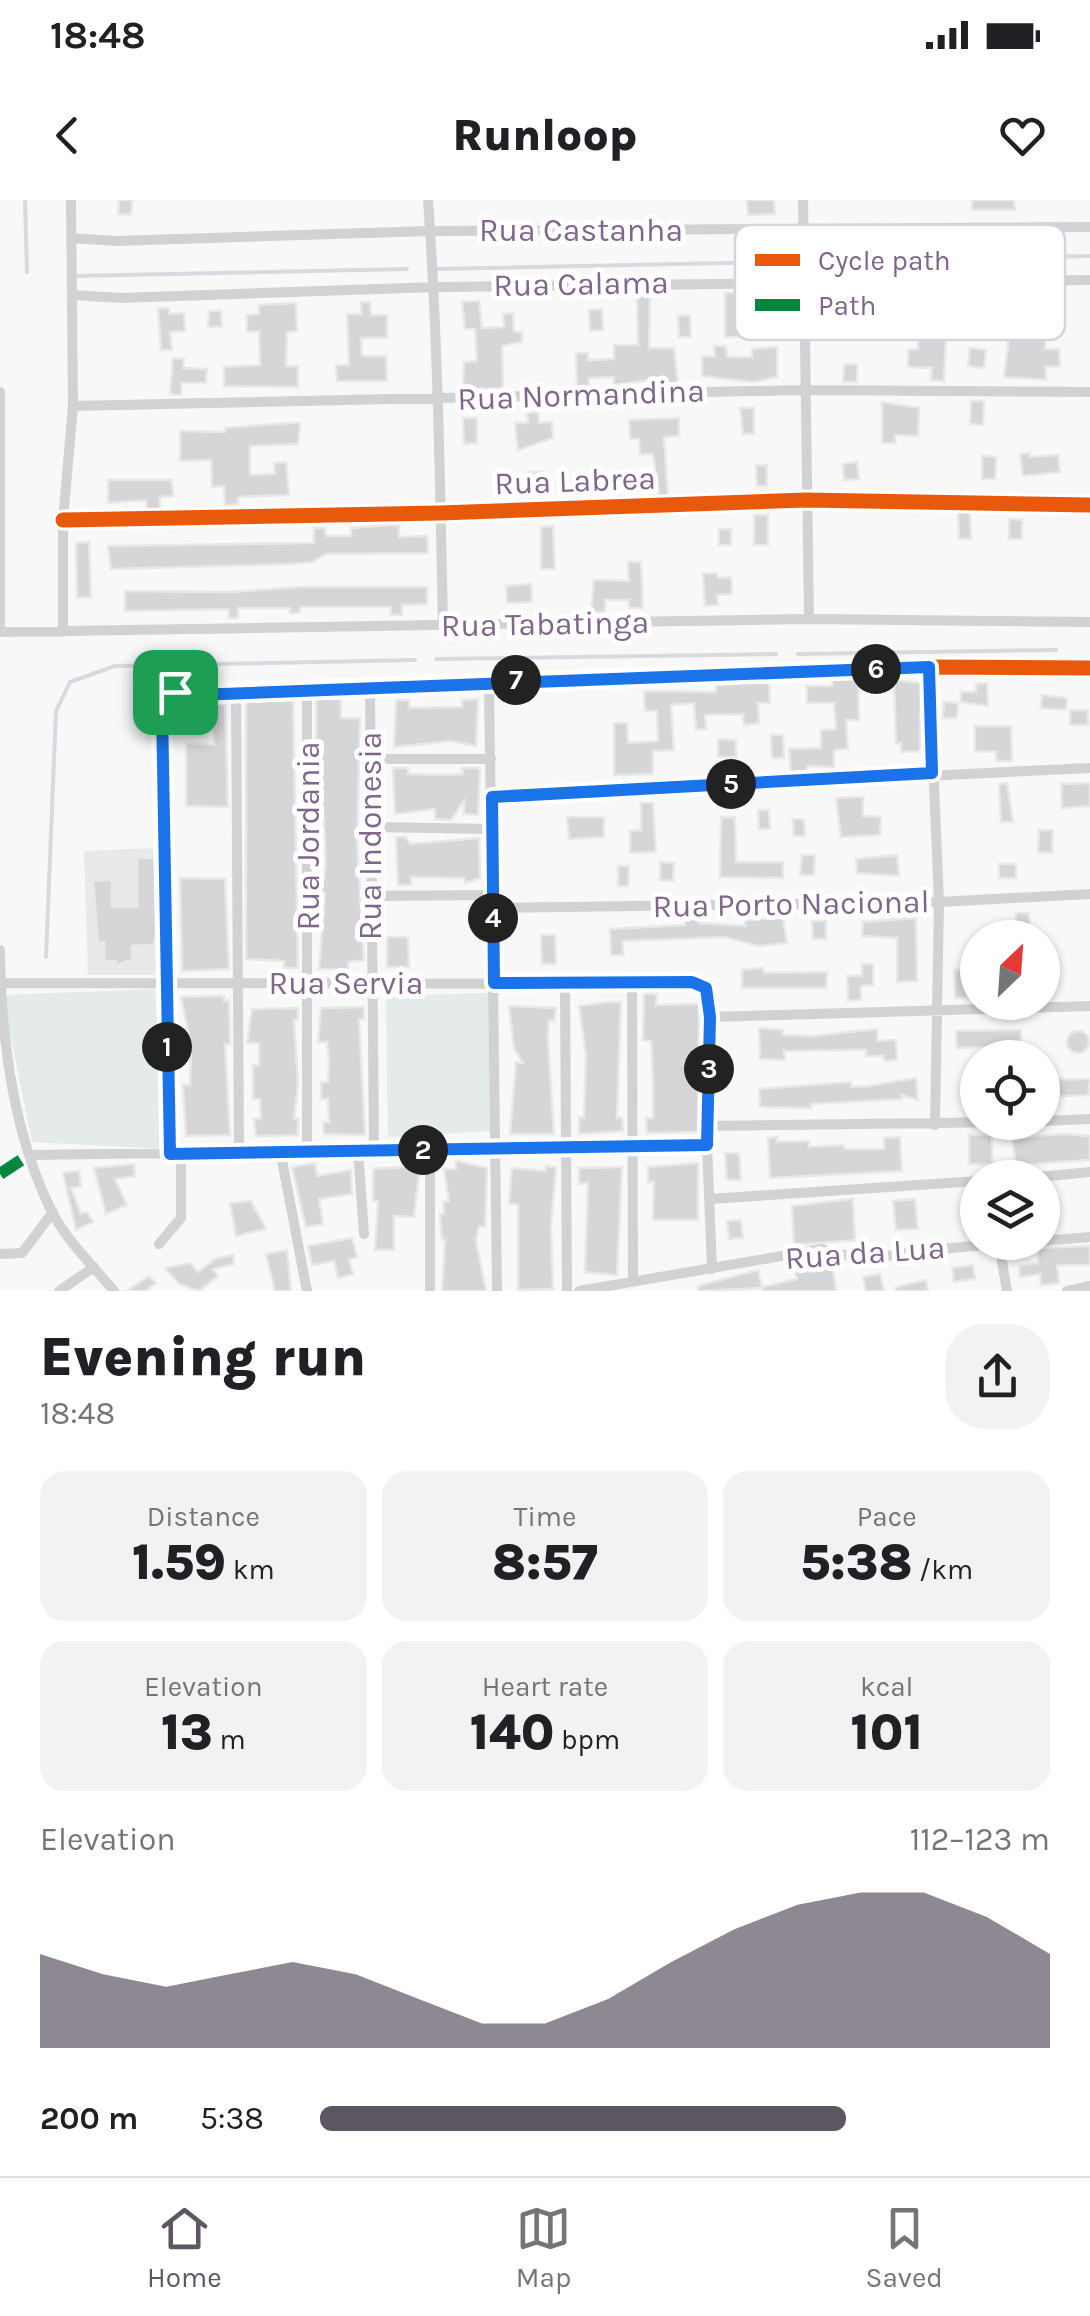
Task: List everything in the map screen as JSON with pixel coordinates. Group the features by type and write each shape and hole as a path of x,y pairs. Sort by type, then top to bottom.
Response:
{"street":[{"path":"63,632 63,520 72,406 71,200"},
{"path":"428,200 436,287 434,400 443,626"},
{"name":"Rua Castanha","path":"1065,226 1090,226"},
{"name":"Rua Castanha","path":"71,238 116,241 430,230 735,230"},
{"name":"Rua Calama","path":"72,295 121,298 735,281"},
{"path":"803,340 809,619"},
{"name":"Rua Normandina","path":"72,406 803,390 1090,392"},
{"path":"0,392 0,628"},
{"name":"Rua Labrea","path":"63,520 440,514 806,500 1090,505"},
{"name":"Rua Tabatinga","path":"0,628 63,632 809,619 1090,622"},
{"path":"160,1244 181,1218 165,982 162,709 169,696 236,690 370,689 489,681 929,667 1090,668"},
{"path":"929,667 938,902 935,1125"},
{"path":"489,681 496,1291"},
{"name":"Rua Indonesia","path":"370,689 374,1148"},
{"path":"236,690 239,1152"},
{"name":"Rua Jordania","path":"307,691 307,1150"},
{"path":"370,758 491,758"},
{"path":"492,797 1090,768"},
{"path":"370,827 492,829"},
{"name":"Rua Porto Nacional","path":"492,908 938,902 1090,894"},
{"path":"371,896 492,895"},
{"path":"0,950 0,983 14,1100 29,1155 53,1212 114,1291"},
{"path":"632,982 633,1281"},
{"name":"Rua Servia","path":"0,983 692,982 706,988 710,1017"},
{"path":"566,984 567,1291"},
{"path":"712,1270 707,1145 710,1017 1090,1006"},
{"path":"1060,1120 1090,1118"},
{"path":"708,1126 960,1124"},
{"path":"29,1155 707,1145"},
{"path":"280,1150 307,1291"},
{"path":"358,1150 364,1234"},
{"path":"430,1151 430,1291"},
{"path":"1060,1175 1090,1172"},
{"path":"710,1199 960,1182"},
{"path":"0,1254 22,1253 53,1212"},
{"path":"1060,1240 1090,1237"},
{"name":"Rua da Lua","path":"580,1291 822,1249 864,1260 960,1249"},
{"path":"1002,1260 1007,1291"},
{"path":"59,1291 94,1267"},
{"path":"662,1276 665,1291"},
{"path":"1067,1291 1090,1286"}],"shaded area":[{"path":"156,848 160,975 88,975 84,851"},
{"path":"155,989 167,1149 32,1142 2,995"},
{"path":"488,993 490,1131 388,1137 386,996"}],"building":[{"path":"119,200 132,200 131,215 118,214"},
{"path":"747,200 774,200 775,214 748,215"},
{"path":"972,200 1014,200 1015,210 972,210"},
{"path":"725,293 735,293 735,337 725,337"},
{"path":"650,294 649,348 674,348 678,384 664,384 664,378 614,385 614,377 589,378 589,386 577,386 576,353 588,353 588,360 614,359 614,345 638,345 637,295"},
{"path":"479,301 482,328 504,327 503,314 513,313 514,332 522,332 522,342 502,346 503,388 463,389 464,362 477,361 475,329 465,329 462,302"},
{"path":"361,302 370,302 371,315 387,315 387,338 361,338 362,356 386,356 387,381 337,381 336,365 349,365 347,314 361,314"},
{"path":"296,303 297,331 287,332 286,366 298,366 298,387 224,386 224,367 260,365 259,331 247,332 247,315 259,314 259,305"},
{"path":"158,308 169,308 169,314 184,313 185,331 170,332 172,350 161,350"},
{"path":"602,309 603,330 590,331 589,310"},
{"path":"209,311 221,311 222,327 208,327"},
{"path":"690,315 691,337 679,337 678,316"},
{"path":"918,340 946,340 944,381 931,380 932,368 908,367 908,350 918,349"},
{"path":"1009,340 1046,340 1045,349 1059,349 1060,366 1046,367 1046,380 1004,377"},
{"path":"714,346 726,346 727,357 752,357 752,349 777,347 777,377 753,382 702,376 702,356 715,357"},
{"path":"970,348 986,350 984,368 968,366"},
{"path":"173,358 184,359 183,368 207,369 206,383 182,383 181,395 170,394"},
{"path":"857,364 857,382 843,382 844,365"},
{"path":"971,401 984,401 983,425 970,424"},
{"path":"882,402 919,408 918,436 895,435 895,443 882,443"},
{"path":"740,408 754,408 754,434 743,434"},
{"path":"538,412 539,423 552,422 553,438 518,450 515,423 528,423 527,413"},
{"path":"463,418 477,418 477,443 464,444"},
{"path":"679,418 679,436 664,437 668,496 659,496 653,454 640,454 639,439 630,439 629,420"},
{"path":"300,423 298,444 250,446 250,475 275,474 274,463 286,462 289,495 238,497 238,504 225,505 224,486 212,487 211,460 180,461 180,431 225,432 225,428"},
{"path":"1030,453 1030,457 1058,455 1060,472 1023,476 1020,454"},
{"path":"982,456 996,457 995,479 982,479"},
{"path":"857,462 859,479 844,480 843,464"},
{"path":"756,465 767,465 767,486 757,486"},
{"path":"529,472 542,472 542,496 531,496"},
{"path":"108,480 172,480 173,496 160,497 160,509 147,510 146,500 108,503"},
{"path":"958,512 970,512 971,539 959,539"},
{"path":"754,515 768,515 768,545 754,545"},
{"path":"1009,519 1022,520 1022,539 1009,539"},
{"path":"399,525 399,537 427,536 428,553 326,554 312,562 290,564 111,569 108,546 314,543 314,528 325,528 326,536 351,536 351,528"},
{"path":"553,526 555,569 541,569 541,527"},
{"path":"719,529 731,529 731,545 719,545"},
{"path":"89,542 91,597 77,598 76,543"},
{"path":"628,562 641,562 643,608 629,608 629,600 605,600 605,612 591,612 594,580 629,581"},
{"path":"717,573 718,578 731,577 732,594 717,595 718,605 705,606 703,574"},
{"path":"531,584 532,602 507,603 506,586"},
{"path":"303,587 427,587 427,604 402,605 402,615 391,615 391,607 300,607 300,613 290,613 290,608 238,608 238,618 229,618 229,609 125,611 125,591 228,592"},
{"path":"858,678 859,720 846,720 848,749 834,750 834,767 808,766 804,773 791,774 789,749 821,748 821,730 836,729 834,703 807,703 807,686 832,686 832,679"},
{"path":"894,680 921,683 920,751 901,752 901,743 896,743"},
{"path":"769,682 770,703 758,703 759,723 744,725 743,714 705,715 706,729 696,730 694,703 671,705 674,750 653,751 653,774 614,775 614,723 627,723 628,743 658,741 657,711 645,711 644,691 716,692 716,685"},
{"path":"987,683 988,706 961,702 961,692 976,692 976,684"},
{"path":"1042,695 1067,698 1066,710 1041,708"},
{"path":"341,697 341,718 360,718 357,842 364,960 348,962 348,969 319,969 325,893 318,893 317,879 324,879 326,861 322,793 316,793 316,698"},
{"path":"293,699 298,968 284,968 284,961 246,959 246,701"},
{"path":"478,699 476,746 451,741 394,747 396,700 409,700 409,708 462,707 462,700"},
{"path":"944,702 958,703 957,718 943,718"},
{"path":"225,704 228,807 186,806 186,743 214,745 212,716 182,717 182,705"},
{"path":"1070,710 1088,710 1088,725 1070,725"},
{"path":"975,726 1011,726 1012,761 996,761 996,752 975,751"},
{"path":"771,735 783,735 784,758 772,758"},
{"path":"718,739 736,740 736,757 718,757"},
{"path":"393,768 408,768 408,774 444,775 463,774 462,768 480,768 478,815 464,814 464,801 451,820 435,819 435,809 395,814"},
{"path":"1007,783 1013,822 1001,822 999,784"},
{"path":"1090,783 1090,806 1062,808 1061,784"},
{"path":"863,797 863,816 881,817 880,835 841,837 836,798"},
{"path":"641,803 653,803 656,852 630,853 630,831 641,830"},
{"path":"758,810 769,810 770,829 759,829"},
{"path":"567,817 604,817 604,837 569,839"},
{"path":"721,817 735,817 736,862 783,862 783,878 720,877"},
{"path":"793,819 804,819 805,836 794,836"},
{"path":"1039,830 1053,830 1052,853 1038,852"},
{"path":"396,837 406,837 410,844 479,838 480,878 465,883 464,878 411,877 411,885 398,885"},
{"path":"802,855 815,855 814,875 800,875"},
{"path":"897,855 899,876 857,873 856,859"},
{"path":"137,858 155,858 157,932 154,945 132,946 132,960 116,965 116,961 104,961 104,942 98,943 93,881 112,880 112,907 137,907"},
{"path":"660,862 674,863 673,881 660,880"},
{"path":"999,864 1016,864 1016,878 999,878"},
{"path":"618,866 629,866 628,886 618,886"},
{"path":"180,878 225,879 229,969 182,971"},
{"path":"1016,913 1029,913 1029,920 1016,920"},
{"path":"685,917 699,917 699,923 745,926 745,920 783,918 787,943 759,946 724,937 623,941 623,955 611,955 610,929 685,925"},
{"path":"916,918 917,981 897,982 897,938 862,936 863,922"},
{"path":"812,921 826,921 826,939 813,939"},
{"path":"541,935 555,935 556,964 542,964"},
{"path":"387,937 408,937 409,967 387,967"},
{"path":"862,964 873,964 873,985 861,986 861,1000 848,1001 847,976 862,976"},
{"path":"763,968 764,973 827,972 826,988 742,988 742,970"},
{"path":"954,970 960,970 960,998 955,998"},
{"path":"644,994 657,994 656,1005 699,1004 698,1132 647,1133 646,1118 653,1118 653,1078 651,1041 643,1040"},
{"path":"224,996 224,1001 229,1000 230,1044 225,1044 230,1135 186,1136 183,1085 190,1085 191,1045 181,997"},
{"path":"621,1002 617,1118 622,1118 623,1131 579,1134 579,1117 584,1118 586,1055 579,1006"},
{"path":"509,1006 556,1008 554,1021 549,1020 548,1039 554,1134 510,1134 516,1063 523,1063 514,1048"},
{"path":"364,1007 364,1019 359,1019 365,1135 324,1134 323,1122 329,1122 328,1099 321,1099 321,1082 328,1082 329,1059 327,1042 318,1042 321,1008"},
{"path":"298,1008 298,1020 294,1020 298,1084 294,1119 298,1119 298,1135 256,1136 254,1119 261,1119 260,1099 253,1099 253,1065 259,1065 259,1043 247,1043 252,1009"},
{"path":"759,1028 783,1030 783,1035 813,1036 877,1029 878,1041 896,1040 897,1060 866,1056 866,1050 784,1051 785,1060 760,1059"},
{"path":"1021,1030 1021,1040 960,1040 957,1048 956,1031"},
{"path":"1078,1031 1086,1034 1086,1050 1078,1053 1070,1050 1067,1042 1070,1034"},
{"path":"916,1078 918,1100 902,1095 902,1099 811,1104 811,1108 760,1107 759,1089 851,1082 851,1087 869,1086"},
{"path":"1090,1079 1088,1095 1060,1096 1060,1080"},
{"path":"1060,1134 1090,1136 1090,1160 1015,1160 1012,1140 1060,1140"},
{"path":"777,1137 777,1142 809,1141 809,1147 884,1149 884,1138 900,1137 902,1171 770,1178 768,1138"},
{"path":"969,1140 992,1140 992,1160 969,1160"},
{"path":"725,1153 739,1153 741,1180 727,1180"},
{"path":"456,1161 487,1168 485,1227 479,1226 476,1241 486,1291 442,1291 445,1240 440,1214 444,1214 443,1202 449,1201 444,1169 456,1169"},
{"path":"315,1163 317,1176 351,1170 352,1194 319,1199 323,1224 306,1227 292,1167"},
{"path":"698,1163 698,1220 653,1220 654,1182 648,1182 648,1167"},
{"path":"134,1164 135,1176 115,1179 127,1205 106,1214 94,1168"},
{"path":"420,1166 414,1217 394,1216 394,1250 375,1250 378,1201 373,1201 373,1169"},
{"path":"546,1166 556,1167 551,1226 553,1289 518,1290 518,1204 509,1204 512,1168 546,1171"},
{"path":"622,1167 617,1275 585,1272 588,1183 579,1184 579,1168"},
{"path":"79,1171 81,1186 71,1188 81,1214 87,1212 93,1222 76,1230 63,1173"},
{"path":"853,1199 855,1240 794,1245 792,1206"},
{"path":"915,1199 918,1229 896,1230 893,1201"},
{"path":"251,1201 266,1229 236,1236 230,1203"},
{"path":"741,1220 743,1238 729,1239 727,1221"},
{"path":"352,1238 357,1257 349,1259 353,1274 338,1278 334,1261 312,1265 308,1246"},
{"path":"1090,1246 1090,1265 1057,1265 1059,1283 1041,1285 1040,1274 1020,1277 1019,1266 1038,1260 1060,1260 1060,1247"},
{"path":"287,1250 291,1291 275,1291 266,1254"},
{"path":"233,1255 234,1264 213,1269 218,1276 199,1291 179,1284 165,1268 190,1263 198,1272 215,1259"},
{"path":"832,1261 836,1291 763,1291 763,1287 797,1279 794,1267"},
{"path":"973,1265 975,1279 954,1282 952,1268"},
{"path":"758,1270 762,1288 698,1291 698,1286"},
{"path":"880,1274 884,1291 866,1291 863,1277"},
{"path":"149,1276 156,1283 146,1291 127,1291"},
{"path":"926,1280 928,1291 896,1291 896,1287"}],"waterway":[{"path":"25,200 27,272"},
{"path":"1065,257 1090,256"},
{"path":"433,269 735,263"},
{"path":"74,276 407,269"},
{"path":"798,654 1056,650"},
{"path":"436,659 776,654"},
{"path":"46,957 56,711 70,682 115,666 415,660"}],"marked path":[{"path":"0,1174 29,1155"}],"cycle path":[{"path":"63,520 440,513 806,500 1090,505"},
{"path":"170,1154 161,709 169,695 929,667 1090,668"}],"route":[{"path":"929,667 932,773 492,797 494,983 701,984 710,994 707,1145 170,1154 162,709 164,701 175,692 370,689 489,681 929,667"}]}
